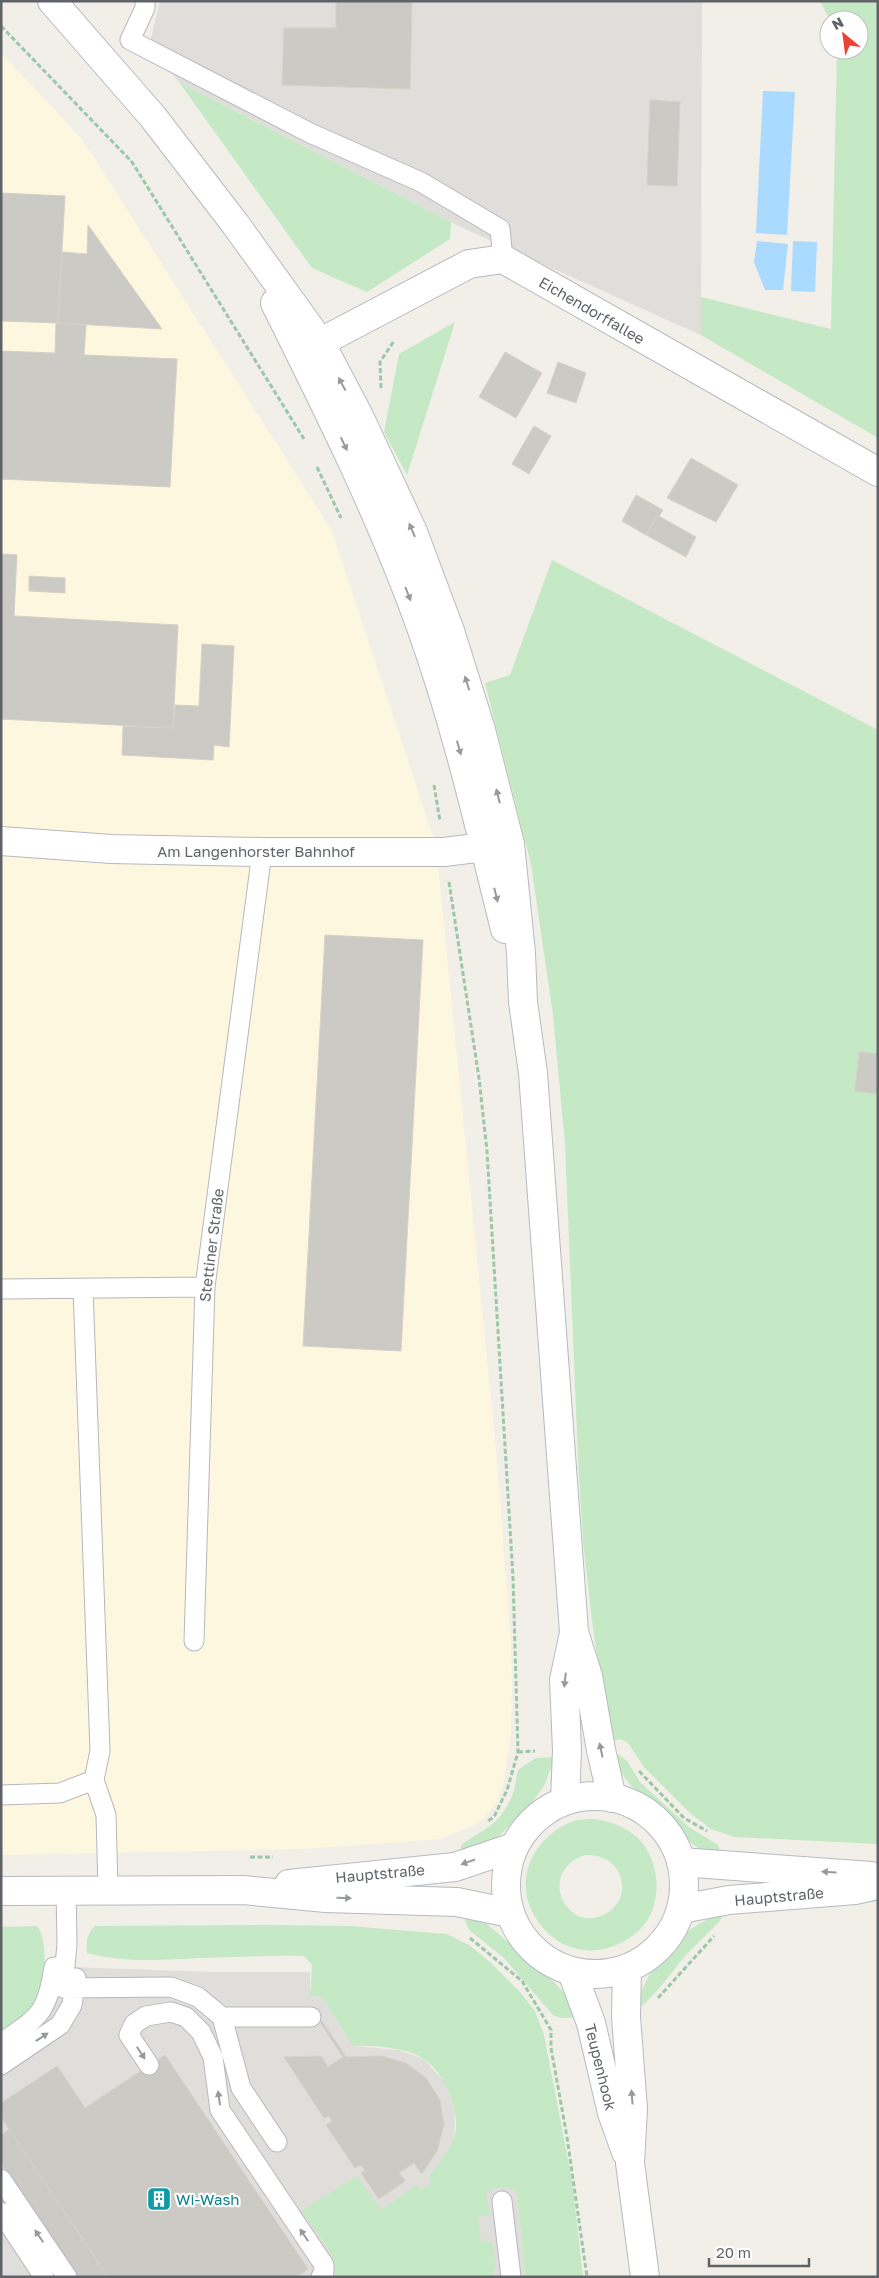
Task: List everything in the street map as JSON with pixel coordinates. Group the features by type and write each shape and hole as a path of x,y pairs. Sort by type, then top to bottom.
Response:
{"street":[{"path":"52,1 153,117 236,225 310,348 359,416 413,532 450,631 481,730 497,846 521,953 523,1002 533,1073 574,1632 588,1676 601,1750 612,1798"},
{"path":"310,348 469,264 504,259"},
{"name":"Eichendorffallee","path":"504,259 878,472"},
{"path":"310,348 422,630 463,759 497,846"},
{"name":"Am Langenhorster Bahnhof","path":"1,841 112,849 262,852 444,852 497,846"},
{"path":"565,1802 567,1750 564,1680 574,1632"},
{"path":"588,1796 612,1798 636,1806 656,1820 671,1839 681,1862 684,1885 681,1909 670,1934 651,1955 627,1969 600,1974 572,1972 551,1963 533,1950 519,1933 510,1913 506,1879 514,1847 527,1827 544,1812 565,1802 588,1796"},
{"name":"Hauptstraße","path":"243,1890 326,1878 456,1867 514,1847"},
{"name":"Hauptstraße","path":"681,1862 730,1867 853,1873 878,1877"},
{"name":"Hauptstraße","path":"681,1909 730,1900 855,1890 878,1885"},
{"name":"Hauptstraße","path":"1,1890 243,1890 326,1898 457,1902 510,1913"},
{"name":"Teupenhook","path":"627,1969 626,2017 633,2109 630,2163 645,2277"},
{"name":"Teupenhook","path":"572,1972 591,2023 612,2113 630,2163"}],"lane":[{"path":"145,1 144,8 130,40 310,133 429,187 500,229 504,259"},
{"name":"Stettiner Straße","path":"194,1641 205,1287 262,852"},
{"path":"1,1289 205,1287"},
{"path":"83,1288 100,1751 94,1780 106,1815 108,1890"},
{"path":"1,1794 60,1793 94,1780"},
{"path":"66,1890 66,1944 63,1988 171,1987 198,1997 222,2017 241,2088 277,2142"},
{"path":"1,2043 36,2018 46,2004 56,1952 66,1944"},
{"path":"1,2064 60,2025 72,2005 74,1989"},
{"path":"149,2065 129,2035 134,2024 146,2016 171,2012 186,2017 201,2032 213,2057 220,2110 324,2265 324,2272 321,2277"},
{"path":"222,2017 310,2017"},
{"path":"1,2179 67,2277"},
{"path":"502,2201 511,2277"},
{"path":"1,2212 44,2277"}],"path":[{"path":"1,26 132,162 305,440"},
{"path":"359,416 382,403 380,362 394,340 401,335"},
{"path":"317,466 345,527"},
{"path":"434,783 479,1078 487,1151 513,1577 518,1752 507,1790 494,1817 486,1822"},
{"path":"637,1769 684,1818 715,1836"},
{"path":"245,1857 274,1856"},
{"path":"466,1935 522,1981 551,2030 551,2048 567,2136 587,2277"},
{"path":"653,2005 662,1991 716,1935"}],"shaded area":[{"path":"160,1 702,1 701,335 467,230 179,82 149,46"},
{"path":"1,53 82,139 331,529 436,845 497,1460 511,1644 512,1686 511,1731 504,1782 498,1800 485,1817 474,1825 440,1839 302,1849 1,1855"},
{"path":"44,1966 214,1972 310,1972 310,1996 322,1997 353,2046 398,2050 424,2059 446,2084 455,2110 454,2137 517,2192 525,2277 1,2277 1,2031 24,2015 40,1991"}],"green space":[{"path":"820,1 878,1 878,438 701,335 701,297 831,329 837,60 869,60 869,10 825,10"},
{"path":"179,82 451,222 450,239 367,292 312,268"},
{"path":"455,322 407,475 384,432 399,354"},
{"path":"552,560 878,730 878,1844 734,1837 711,1829 690,1813 644,1767 628,1743 621,1739 610,1741 592,1621 583,1540 565,1144 553,1015 531,864 485,683 510,675"},
{"path":"619,1755 627,1761 640,1782 689,1827 718,1845 722,1857 694,1845 664,1814 635,1789 619,1768 614,1756"},
{"path":"555,1757 544,1786 530,1805 491,1844 461,1856 461,1845 491,1825 502,1814 512,1796 519,1769 536,1758"},
{"path":"594,1819 619,1826 633,1834 643,1844 655,1869 656,1884 652,1912 645,1924 635,1934 612,1947 588,1950 573,1948 563,1944 543,1927 535,1917 529,1904 526,1879 534,1855 549,1836 571,1822","holes":["585,1855 606,1859 616,1868 622,1880 622,1892 618,1902 607,1913 593,1918 580,1917 570,1910 563,1900 560,1888 562,1875 570,1864"]},
{"path":"721,1914 720,1921 687,1954 649,2000 637,2008 648,1978 667,1950 692,1928"},
{"path":"463,1915 487,1924 552,1980 567,1996 579,2017 561,2018 553,2015 503,1957 469,1930"},
{"path":"37,1926 41,1933 44,1952 44,1974 40,1994 30,2010 1,2031 1,1927"},
{"path":"95,1926 349,1926 447,1934 469,1945 490,1962 520,1992 535,2011 544,2035 572,2180 583,2277 525,2277 517,2192 510,2188 502,2187 486,2193 490,2215 478,2216 481,2242 492,2241 496,2267 492,2277 335,2277 336,2270 330,2253 301,2211 357,2176 381,2210 417,2185 421,2190 431,2183 429,2176 449,2148 456,2128 454,2106 439,2074 424,2059 409,2052 380,2047 353,2046 322,1997 310,1996 312,1965 304,1956 143,1960 87,1953 88,1938"}],"water":[{"path":"763,91 795,92 787,235 756,233"},
{"path":"757,241 788,244 783,290 765,290 754,262"},
{"path":"793,241 817,242 815,292 791,291"}],"building":[{"path":"336,1 412,1 410,89 282,85 284,28 336,27"},
{"path":"650,100 680,102 677,186 647,185"},
{"path":"1,193 65,196 58,323 1,321"},
{"path":"88,225 162,329 58,323 62,252 87,254"},
{"path":"56,323 86,325 84,355 177,359 170,487 1,479 1,351 55,353"},
{"path":"505,352 542,373 516,418 479,397"},
{"path":"558,362 586,373 576,403 547,393"},
{"path":"534,426 551,436 529,474 512,464"},
{"path":"691,458 738,485 716,522 667,498"},
{"path":"636,495 663,510 646,535 622,521"},
{"path":"657,515 696,537 686,557 646,535"},
{"path":"1,554 17,555 14,616 178,625 173,728 1,719"},
{"path":"29,576 65,578 65,593 29,591"},
{"path":"202,644 234,646 229,747 214,745 213,760 122,755 123,726 173,728 175,705 199,706"},
{"path":"325,935 423,940 401,1351 303,1346"},
{"path":"859,1052 878,1054 878,1094 855,1091"},
{"path":"322,2021 346,2057 381,2056 406,2063 426,2078 440,2100 444,2125 437,2151 423,2172 421,2173 414,2163 399,2173 405,2181 379,2199 361,2173 365,2170 361,2165 355,2168 326,2125 332,2121 329,2116 324,2118 284,2057 321,2056 328,2067 343,2057 320,2022"},
{"name":"Wi-Wash","path":"165,2055 308,2269 296,2277 108,2277 1,2117 1,2103 57,2066 85,2108"},
{"path":"9,2129 108,2277 77,2277 1,2163 1,2135"}],"place":[{"name":"Wi-Wash","path":"159,2199"}]}
